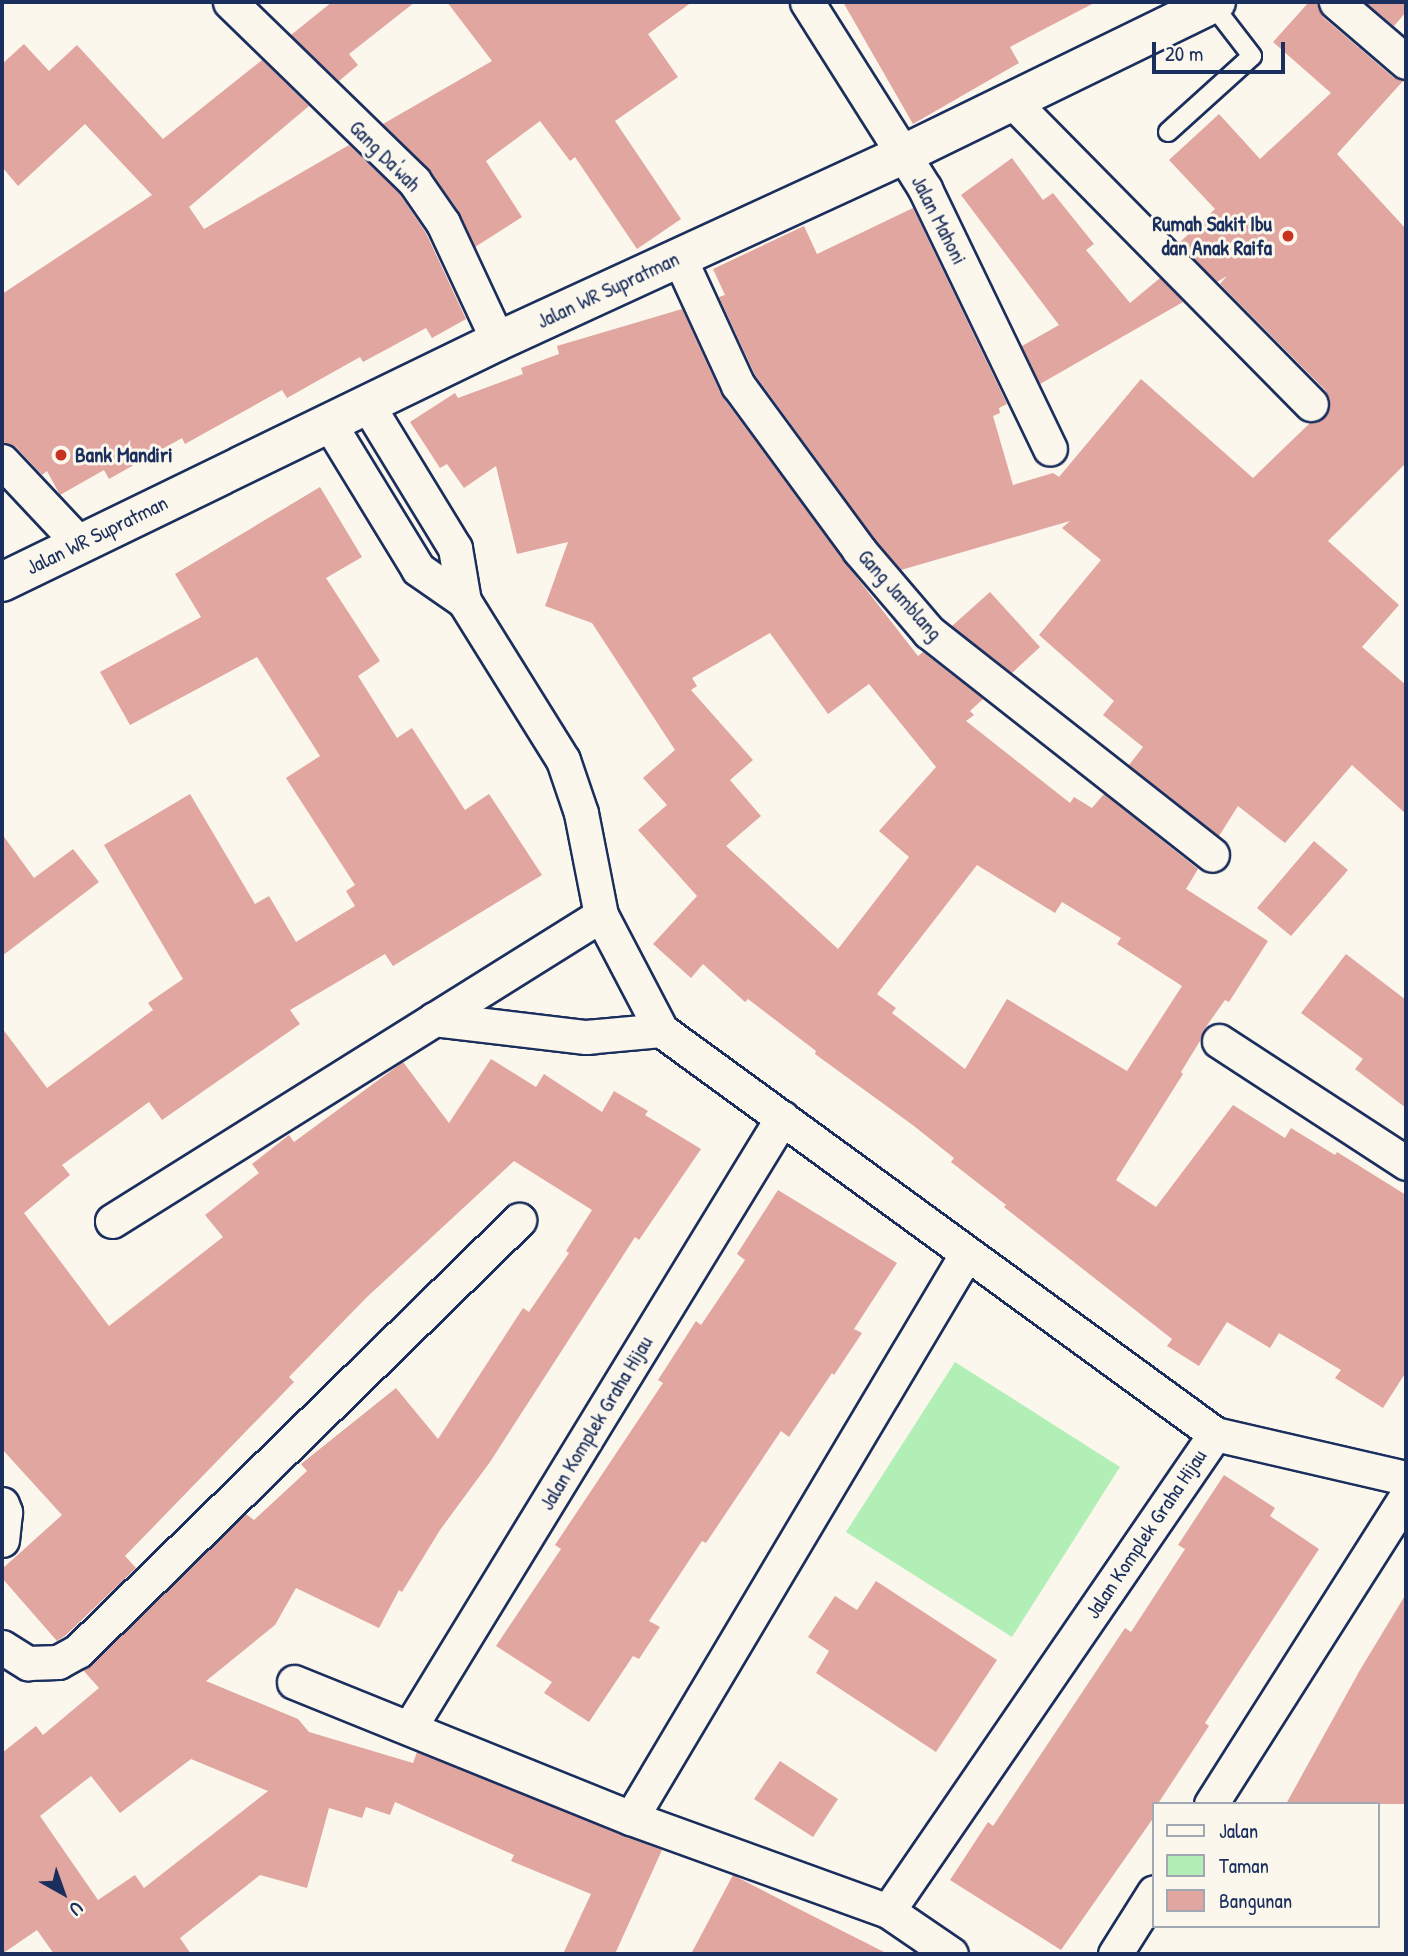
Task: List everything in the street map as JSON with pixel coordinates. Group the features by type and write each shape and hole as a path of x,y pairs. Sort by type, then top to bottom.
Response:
{"main road":[{"name":"Jalan WR Supratman","path":"2,582 498,341 904,153 1214,3"}],"street":[{"name":"Gang Da'wah","path":"230,2 414,181 443,223 498,341"},
{"name":"Jalan Mahoni","path":"807,2 925,189 1050,449"},
{"path":"1336,2 1406,62"},
{"path":"1011,100 1311,404"},
{"name":"Gang Jamblang","path":"679,257 738,385 859,550 929,632 1212,855"},
{"name":"Jalan Komplek Graha Hijau","path":"367,404 455,548 464,601 563,760 581,813 601,915 662,1030 1215,1434 1406,1478"},
{"name":"Jalan Komplek Graha Hijau","path":"329,423 418,569 464,601"},
{"path":"2,461 79,543"},
{"path":"112,1221 601,915"},
{"path":"434,1019 586,1037 662,1030"},
{"path":"1219,1041 1406,1163"},
{"name":"Jalan Komplek Graha Hijau","path":"410,1727 782,1118"},
{"path":"2,1647 28,1663 58,1662 78,1651 519,1220"},
{"path":"631,1818 967,1253"},
{"name":"Jalan Komplek Graha Hijau","path":"888,1911 1215,1434"},
{"path":"1212,1802 1406,1497"},
{"path":"2,1504 5,1512 2,1540"},
{"path":"294,1682 631,1818 888,1911 951,1954"},
{"path":"1115,1954 1152,1895"}],"lane":[{"path":"1168,132 1252,56 1214,3"}],"green space":[{"path":"955,1362 1120,1467 1012,1637 846,1532"}],"building":[{"path":"332,2 415,2 349,54 358,65 339,81 291,35"},
{"path":"447,2 692,2 648,34 678,77 615,121 681,219 637,249 575,157 570,161 540,121 486,161 522,217 475,247 459,212 430,170 383,124 492,61"},
{"path":"843,2 1096,2 1010,47 1019,63 913,124"},
{"path":"1309,2 1317,2 1323,17 1393,77 1403,81 1337,154 1406,229 1406,463 1328,541 1399,605 1362,647 1406,685 1406,814 1352,765 1285,843 1238,806 1219,836 1129,765 1143,747 1103,715 1114,701 1039,635 1101,560 1062,528 1070,521 901,570 874,538 755,375 719,297 725,295 713,269 804,226 817,254 913,208 1007,404 999,408 1000,413 993,416 1013,485 1053,473 1059,477 1141,379 1253,478 1310,423 1325,417 1330,400 1325,390 1220,284 1227,276 1217,282 1179,243 1215,209 1169,160 1219,114 1260,159 1331,93 1273,42"},
{"path":"1365,2 1406,2 1406,12 1394,26"},
{"path":"24,44 49,71 77,45 163,139 262,60 309,106 189,207 204,229 349,145 399,193 426,233 466,319 432,338 426,328 363,362 360,357 287,398 282,390 185,444 182,438 109,479 104,470 60,495 47,471 42,475 16,447 2,442 2,294 152,195 85,124 18,186 2,167 2,64"},
{"path":"1012,158 1043,200 1053,193 1094,244 1086,250 1130,303 1160,278 1183,302 1040,384 1022,346 1059,325 961,195"},
{"path":"682,309 722,396 844,561 918,656 923,652 983,699 970,711 974,715 966,721 1070,803 1074,797 1092,808 1104,794 1198,869 1186,889 1268,941 1229,1002 1225,1000 1203,1031 1181,1072 1183,1074 1116,1180 1156,1207 1233,1105 1285,1138 1291,1128 1335,1155 1337,1152 1406,1195 1406,1372 1383,1408 1335,1378 1341,1370 1279,1333 1270,1348 1227,1322 1199,1366 1167,1346 1172,1339 1004,1207 1006,1205 951,1162 954,1158 914,1126 815,1054 816,1051 748,999 745,1002 703,964 691,978 653,944 697,896 638,830 667,805 643,778 675,750 592,623 545,606 568,542 517,554 496,466 464,488 447,464 440,468 410,422 455,393 458,398 523,374 521,368 559,354 557,346","holes":["770,633 828,714 869,684 936,767 879,831 909,857 838,949 726,846 761,816 730,780 753,760 691,690 697,686 692,678","977,865 1055,913 1062,902 1121,938 1117,944 1182,986 1127,1071 1007,999 965,1069 892,1013 896,1008 877,994"]},
{"path":"320,487 362,557 326,578 380,661 358,676 397,738 412,728 465,810 489,794 542,875 393,966 385,954 290,1010 300,1024 162,1120 149,1102 62,1165 70,1175 24,1213 109,1326 223,1237 205,1215 259,1173 252,1164 289,1135 294,1142 403,1062 449,1123 491,1059 536,1087 544,1074 602,1112 614,1091 648,1111 645,1115 701,1149 639,1240 635,1237 490,1462 440,1530 402,1592 399,1590 379,1628 296,1588 275,1625 206,1681 298,1719 309,1732 413,1763 417,1752 662,1850 615,1954 563,1954 591,1894 511,1861 514,1855 395,1802 390,1815 366,1807 362,1818 329,1808 307,1888 260,1875 180,1938 191,1954 54,1954 37,1930 2,1954 2,1753 36,1726 43,1735 99,1688 83,1670 246,1514 254,1520 307,1471 301,1464 396,1388 438,1439 523,1308 529,1312 569,1253 566,1251 592,1210 514,1161 366,1298 289,1377 294,1382 125,1556 136,1568 66,1635 57,1641 2,1578 2,1569 62,1515 2,1449 2,1028 47,1088 153,1010 148,1003 183,979 104,845 190,794 255,904 269,896 296,942 355,906 346,891 355,885 286,778 320,756 257,657 130,725 100,672 201,617 175,574","holes":["191,1759 268,1791 144,1888 135,1875 98,1900 40,1816 91,1776 120,1813"]},
{"path":"990,592 1040,647 1012,673 952,626"},
{"path":"2,834 34,878 73,849 99,882 2,956"},
{"path":"1314,841 1348,870 1291,936 1257,908"},
{"path":"1346,954 1406,1000 1406,1108 1355,1069 1363,1059 1301,1013"},
{"path":"778,1190 897,1263 854,1329 862,1333 834,1375 832,1373 789,1437 781,1431 706,1543 702,1541 649,1621 660,1627 639,1659 633,1656 589,1722 544,1693 552,1682 496,1646 561,1549 555,1545 663,1383 658,1380 696,1321 701,1325 745,1260 737,1254"},
{"path":"1224,1475 1275,1508 1270,1516 1319,1549 1205,1723 1209,1726 1159,1802 1152,1802 1152,1820 1061,1950 950,1880 988,1822 993,1826 1125,1628 1131,1632 1185,1549 1178,1545"},
{"path":"876,1581 997,1660 936,1752 816,1673 829,1651 808,1637 835,1596 857,1610"},
{"path":"1406,1594 1406,1804 1287,1802 1360,1670"},
{"path":"780,1761 838,1799 813,1837 754,1799"},
{"path":"733,1875 791,1905 888,1954 691,1954"}],"place":[{"name":"Rumah Sakit Ibu dan Anak Raifa","path":"1288,236"},
{"name":"Bank Mandiri","path":"61,455"}]}
